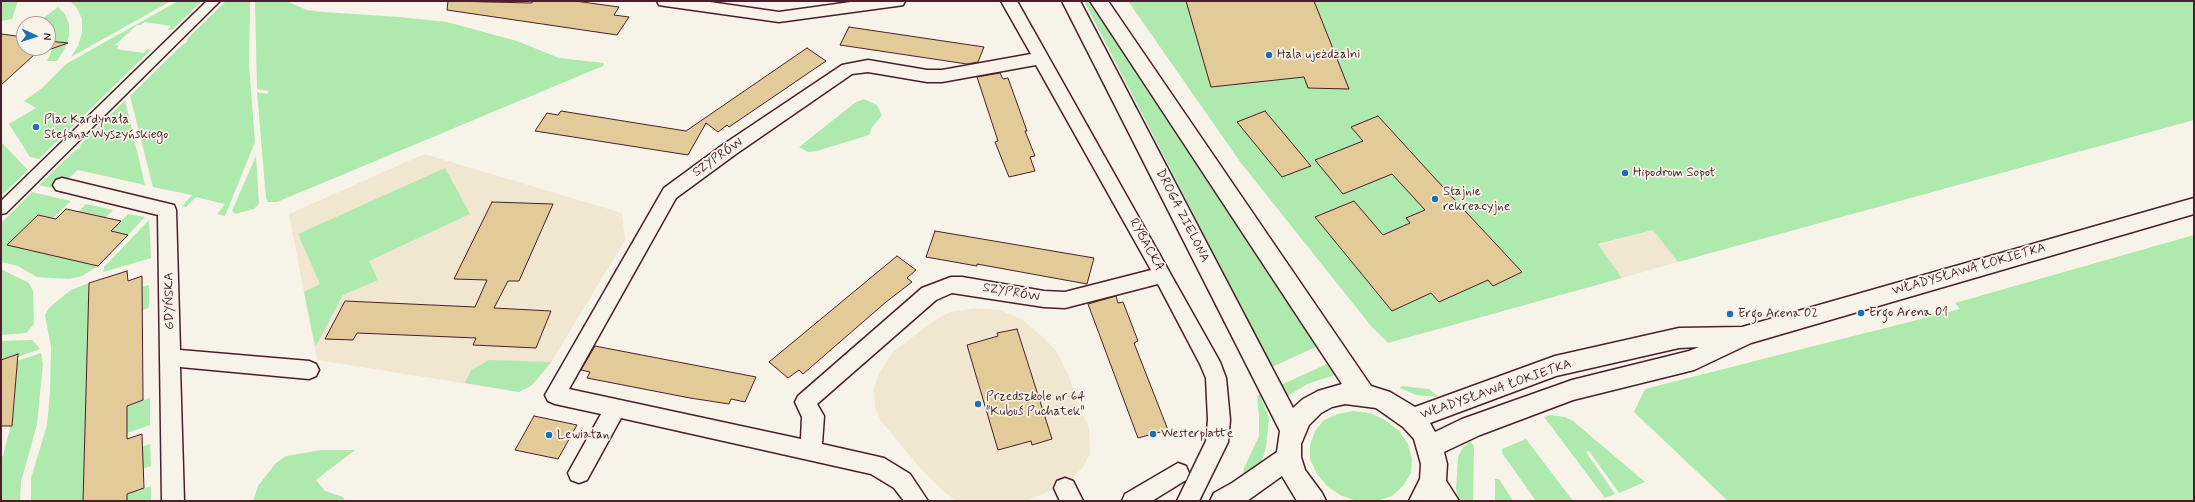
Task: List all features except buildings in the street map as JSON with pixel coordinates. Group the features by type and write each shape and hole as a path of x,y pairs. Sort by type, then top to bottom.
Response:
{"street":[{"path":"1,209 214,1"},
{"path":"665,1 779,17 897,1"},
{"name":"RYBACKA","path":"1009,1 1163,275 1210,362 1216,378 1219,398 1217,442 1188,501"},
{"name":"DROGA ZIELONA","path":"1071,1 1292,431"},
{"path":"1099,1 1155,87 1363,395"},
{"name":"SZYPRÓW","path":"917,501 902,481 876,464 555,395 670,193 730,149 848,69 868,66 927,76 942,76 1042,58"},
{"name":"GDYŃSKA","path":"62,185 167,210 173,501"},
{"name":"WŁADYSŁAWA ŁOKIETKA","path":"1430,447 1471,427 1572,390 1694,360 1745,335 2194,206"},
{"name":"SZYPRÓW","path":"811,450 813,416 805,402 929,294 951,285 962,285 1051,300 1065,300 1163,275"},
{"name":"WŁADYSŁAWA ŁOKIETKA","path":"1412,419 1555,366 1679,338 1745,335"},
{"path":"171,358 309,370"},
{"path":"1312,501 1301,487 1293,473 1289,457 1289,444 1292,431 1300,417 1312,406 1327,398 1363,395 1381,399 1392,405 1412,419 1423,432 1430,447 1434,464 1427,491 1448,501"},
{"path":"579,473 615,409"},
{"path":"1223,501 1241,491 1289,457"},
{"path":"1134,501 1178,473"}],"shaded area":[{"path":"424,154 622,213 625,240 547,369 532,385 519,392 317,360 289,214"},
{"path":"1653,230 1678,262 1622,278 1598,245"},
{"name":"Przedszkole nr 64 \"Kubuś Puchatek\"","path":"975,308 1000,310 1014,316 1024,321 1044,338 1056,351 1068,374 1089,429 1090,454 1083,467 1072,479 1057,488 1026,501 956,501 942,490 922,470 881,421 875,407 874,388 879,374 892,353 932,322 950,312"}],"green space":[{"path":"1,1 18,1 12,19 1,21"},
{"path":"70,1 171,1 71,57 78,46 82,32 82,19 77,8"},
{"path":"178,1 202,1 172,30 168,30 171,26 145,22 141,25 137,25 115,45 119,46 116,49 143,53 148,49 151,50 39,159 30,157 9,124 36,108 24,101 42,88 66,64"},
{"path":"226,1 250,1 249,65 255,142 225,216 217,214 225,204 196,197 186,207 182,206 192,195 153,187 130,96 183,44 186,43 188,38"},
{"path":"255,1 286,1 307,10 323,12 447,22 517,41 559,58 604,63 603,66 277,202 268,202 266,198 257,92 267,94 269,91 257,89"},
{"path":"1084,1 1089,1 1318,346 1272,367"},
{"name":"Hipodrom Sopot","path":"1128,1 2194,1 2194,120 1678,262 1653,230 1598,244 1622,278 1388,343 1371,326 1241,163"},
{"path":"58,7 65,14 69,24 69,35 65,48 57,61 47,61 49,56 56,56 56,16 46,16"},
{"path":"864,99 877,105 882,116 872,127 869,135 817,151 808,152 799,147 856,102"},
{"path":"125,100 145,185 78,170 56,189 39,185 73,152 81,147 79,146"},
{"path":"1,142 28,170 1,196"},
{"path":"256,156 259,204 254,209 235,214 232,211"},
{"path":"445,168 470,214 369,261 378,280 343,295 317,344 315,345 304,292 320,284 298,234"},
{"path":"32,192 71,201 53,218 38,215 7,245 98,266 82,276 69,279 37,277 18,266 1,262 1,223"},
{"path":"86,204 113,210 95,228 68,222"},
{"path":"128,214 145,217 128,235 111,231"},
{"path":"149,220 151,258 103,272 104,267"},
{"path":"2194,235 2194,501 1728,501 1634,412 1645,389 1960,309 1955,303"},
{"path":"1,269 29,283 33,291 34,324 26,333 1,335"},
{"path":"89,283 83,501 31,501 31,478 47,425 50,392 51,347 45,315 49,308 71,290"},
{"path":"149,285 149,308 128,315 128,291"},
{"path":"32,340 40,349 18,357 18,354 1,359 1,341"},
{"path":"41,353 43,364 37,424 21,482 20,501 1,501 1,457 3,456 14,413 17,361"},
{"path":"489,360 551,362 532,385 519,392 465,383 471,370"},
{"path":"1329,363 1335,375 1307,384 1286,396 1281,385"},
{"path":"1401,386 1429,389 1439,397 1416,395 1400,388"},
{"path":"1260,395 1269,418 1266,447 1262,461 1256,468 1243,476 1244,468 1259,436 1257,396"},
{"path":"150,398 150,425 127,433 127,406"},
{"path":"1353,411 1370,413 1385,420 1399,431 1408,444 1412,459 1411,473 1403,486 1392,496 1377,501 1358,501 1342,496 1328,487 1317,474 1310,459 1310,445 1315,431 1324,420 1338,414"},
{"path":"1550,415 1565,417 1573,421 1645,482 1619,493 1589,451 1586,452 1615,494 1605,498 1544,417"},
{"path":"1526,439 1573,501 1536,501 1502,453 1502,449"},
{"path":"1470,441 1474,446 1473,501 1459,501 1456,490 1458,457 1462,449"},
{"path":"150,444 151,466 127,474 127,452"},
{"path":"321,450 355,450 316,480 325,491 343,497 345,501 253,501 258,486 276,463 286,456"},
{"path":"1495,479 1499,479 1513,501 1495,501"},
{"path":"151,486 151,501 127,501 127,494"}],"place":[{"name":"Hala ujeżdżalni","path":"1269,55"},
{"name":"Plac Kardynała Stefana Wyszyńskiego","path":"36,127"},
{"name":"Hipodrom Sopot","path":"1625,173"},
{"name":"Stajnie rekreacyjne","path":"1435,199"},
{"name":"Ergo Arena 01","path":"1861,313"},
{"name":"Ergo Arena 02","path":"1730,314"},
{"name":"Przedszkole nr 64 \"Kubuś Puchatek\"","path":"978,404"},
{"name":"Westerplatte","path":"1153,434"},
{"name":"Lewiatan","path":"549,435"}]}
